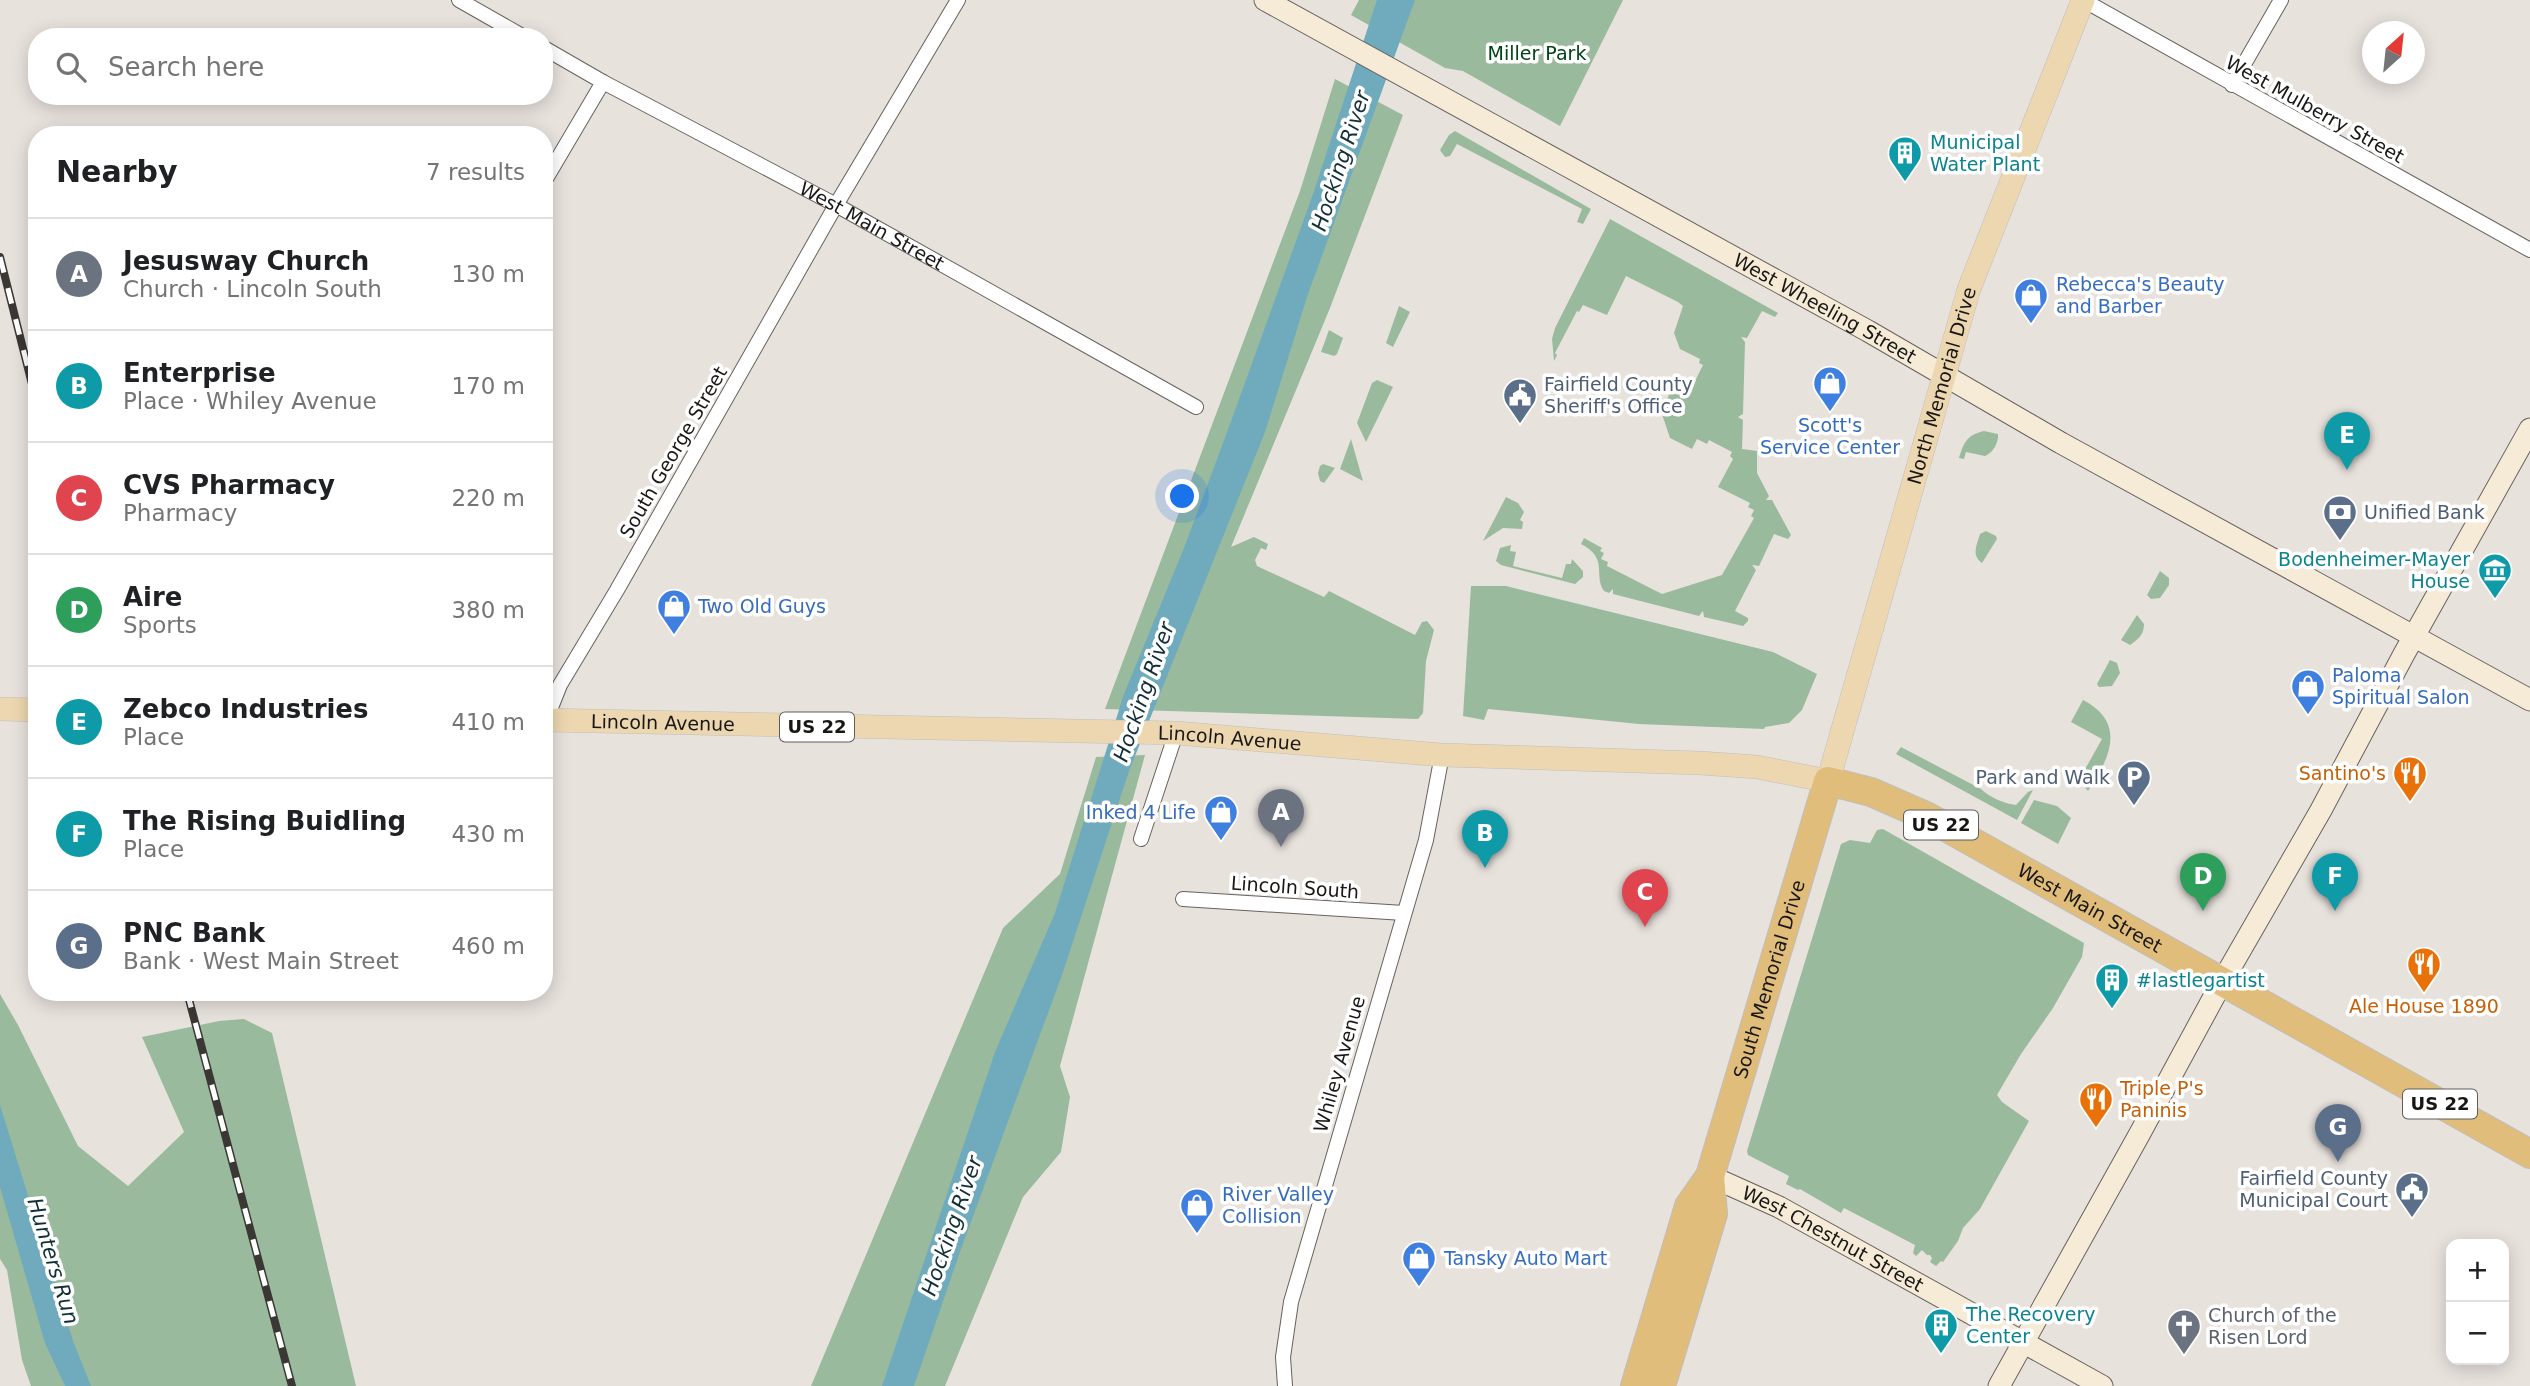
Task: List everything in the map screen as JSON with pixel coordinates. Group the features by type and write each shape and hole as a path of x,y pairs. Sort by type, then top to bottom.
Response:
{"highway":[{"name":"West Main Street","path":"1828,781 1871,792 1928,817 2530,1154"},
{"name":"South Memorial Drive","path":"1635,1386 1689,1206 1710,1176 1828,781"},
{"name":"South Memorial Drive","path":"1661,1386 1713,1214 1710,1176"}],"main road":[{"name":"North Memorial Drive","path":"1828,781 1969,289 2083,0"},
{"path":"0,709 28,710"},
{"name":"Lincoln Avenue","path":"553,720 1169,733 1442,755 1757,767 1828,781"}],"street":[{"path":"459,0 508,28"},
{"name":"South George Street","path":"553,701 836,205 958,0"},
{"name":"West Wheeling Street","path":"1265,0 1945,375 2061,443 2413,638 2530,700"},
{"name":"West Mulberry Street","path":"2083,0 2530,250"},
{"path":"2232,85 2281,0"},
{"name":"West Main Street","path":"553,53 836,205 1196,407"},
{"path":"553,168 603,82"},
{"path":"1999,1386 2530,429"},
{"path":"1141,839 1169,733"},
{"name":"Whiley Avenue","path":"1285,1386 1283,1357 1291,1302 1426,840 1442,755"},
{"name":"Lincoln South","path":"1183,899 1404,913"},
{"name":"West Chestnut Street","path":"1710,1176 1791,1213 2102,1386"}],"green space":[{"name":"Miller Park","path":"1359,0 1623,0 1560,126 1463,71 1445,68 1351,15"},
{"path":"1335,79 1403,115 1330,308 1231,547 1254,537 1268,544 1266,550 1261,548 1255,560 1257,566 1324,597 1329,591 1415,635 1422,622 1427,621 1434,630 1426,661 1423,713 1418,719 1105,709 1300,191"},
{"path":"1455,131 1591,209 1583,224 1577,222 1582,209 1457,144 1450,156 1445,157 1440,150 1449,135"},
{"path":"1610,219 1778,313 1775,317 1762,311 1747,338 1741,337 1745,342 1743,414 1738,417 1743,420 1742,449 1757,451 1757,473 1769,496 1766,500 1772,500 1791,535 1788,539 1774,534 1759,566 1752,565 1756,570 1735,611 1748,618 1743,626 1704,617 1703,611 1699,616 1613,594 1613,589 1609,593 1604,591 1598,561 1590,549 1581,544 1584,538 1602,548 1600,551 1604,553 1601,559 1608,562 1607,566 1662,594 1722,575 1754,518 1751,516 1754,510 1748,507 1750,503 1718,487 1733,459 1730,456 1732,452 1709,440 1707,444 1697,439 1692,449 1670,438 1661,411 1673,387 1683,392 1688,383 1693,385 1703,365 1699,363 1700,359 1680,349 1674,333 1683,306 1678,302 1626,276 1607,315 1583,305 1579,312 1577,311 1555,353 1557,355 1554,361 1552,339 1555,328"},
{"path":"1399,306 1410,312 1393,347 1386,343"},
{"path":"1329,330 1343,338 1334,356 1321,352"},
{"path":"1377,380 1393,387 1366,442 1357,423 1372,383"},
{"path":"1984,431 1998,434 1991,452 1985,456 1966,452 1964,459 1959,458 1967,440"},
{"path":"1351,439 1363,481 1340,469"},
{"path":"1323,464 1335,468 1324,483 1320,481 1318,473"},
{"path":"1506,497 1518,503 1524,512 1520,520 1523,522 1522,529 1503,528 1483,541"},
{"path":"1986,531 1997,539 1982,563 1976,550 1980,534"},
{"path":"1511,545 1510,551 1516,552 1513,566 1562,578 1566,564 1571,564 1572,559 1583,571 1583,577 1575,584 1501,565 1496,561 1500,548"},
{"path":"2160,571 2169,578 2169,585 2160,598 2151,599 2147,595"},
{"path":"1471,586 1506,586 1773,652 1817,674 1802,710 1789,723 1764,729 1639,724 1488,709 1484,720 1463,716"},
{"path":"2137,615 2144,624 2143,631 2130,645 2121,640"},
{"path":"2110,660 2117,663 2120,673 2112,686 2099,687 2097,684"},
{"path":"2083,700 2097,709 2110,730 2108,754 2088,791 2079,780 2102,739 2071,722"},
{"path":"1901,747 2007,803 2016,805 2033,790 2017,820 1896,754"},
{"path":"1145,755 1060,1066 1070,1097 1061,1152 1023,1197 945,1386 811,1386 1003,928 1060,874 1096,757"},
{"path":"2034,800 2057,806 2071,818 2058,844 2021,823"},
{"path":"1883,829 2084,943 2082,957 2053,1008 1997,1095 2002,1102 2029,1121 1980,1209 1963,1228 1958,1241 1943,1262 1936,1266 1930,1262 1930,1255 1922,1250 1916,1256 1913,1253 1915,1245 1844,1208 1841,1213 1800,1189 1786,1184 1789,1176 1748,1155 1747,1151 1841,844 1850,840 1870,843 1877,830"},
{"path":"0,994 78,1146 128,1186 184,1132 142,1037 219,1021 244,1019 272,1033 356,1386 31,1386 22,1360 7,1270 0,1259"}],"water":[{"name":"Hocking River","path":"1377,0 1415,0 1307,297 1265,432 1129,771 1062,975 961,1249 914,1386 882,1386 995,1052 1055,913 1124,694 1184,548 1233,416 1313,194"},
{"path":"0,1105 73,1341 91,1386 65,1386 45,1343 0,1187"}],"railway":[{"path":"0,257 28,368"},
{"path":"189,1001 292,1386"}],"place":[{"name":"Municipal Water Plant","path":"1905,183"},
{"name":"Rebecca's Beauty and Barber","path":"2031,325"},
{"name":"Scott's Service Center","path":"1830,413"},
{"name":"Fairfield County Sheriff's Office","path":"1520,425"},
{"name":"Zebco Industries","path":"2347,470"},
{"name":"Unified Bank","path":"2340,542"},
{"name":"Bodenheimer-Mayer House","path":"2495,600"},
{"name":"Two Old Guys","path":"674,636"},
{"name":"Paloma Spiritual Salon","path":"2308,716"},
{"name":"Santino's","path":"2410,803"},
{"name":"Park and Walk","path":"2134,807"},
{"name":"Inked 4 Life","path":"1221,842"},
{"name":"Jesusway Church","path":"1281,847"},
{"name":"Enterprise","path":"1485,868"},
{"name":"Aire","path":"2203,911"},
{"name":"The Rising Buidling","path":"2335,911"},
{"name":"CVS Pharmacy","path":"1645,927"},
{"name":"Ale House 1890","path":"2424,994"},
{"name":"#lastlegartist","path":"2112,1010"},
{"name":"Triple P's Paninis","path":"2096,1129"},
{"name":"PNC Bank","path":"2338,1162"},
{"name":"Fairfield County Municipal Court","path":"2412,1219"},
{"name":"River Valley Collision","path":"1197,1235"},
{"name":"Tansky Auto Mart","path":"1419,1288"},
{"name":"The Recovery Center","path":"1941,1355"},
{"name":"Church of the Risen Lord","path":"2184,1356"}],"water label":[{"name":"Hunters Run","path":"53,1261"}]}
